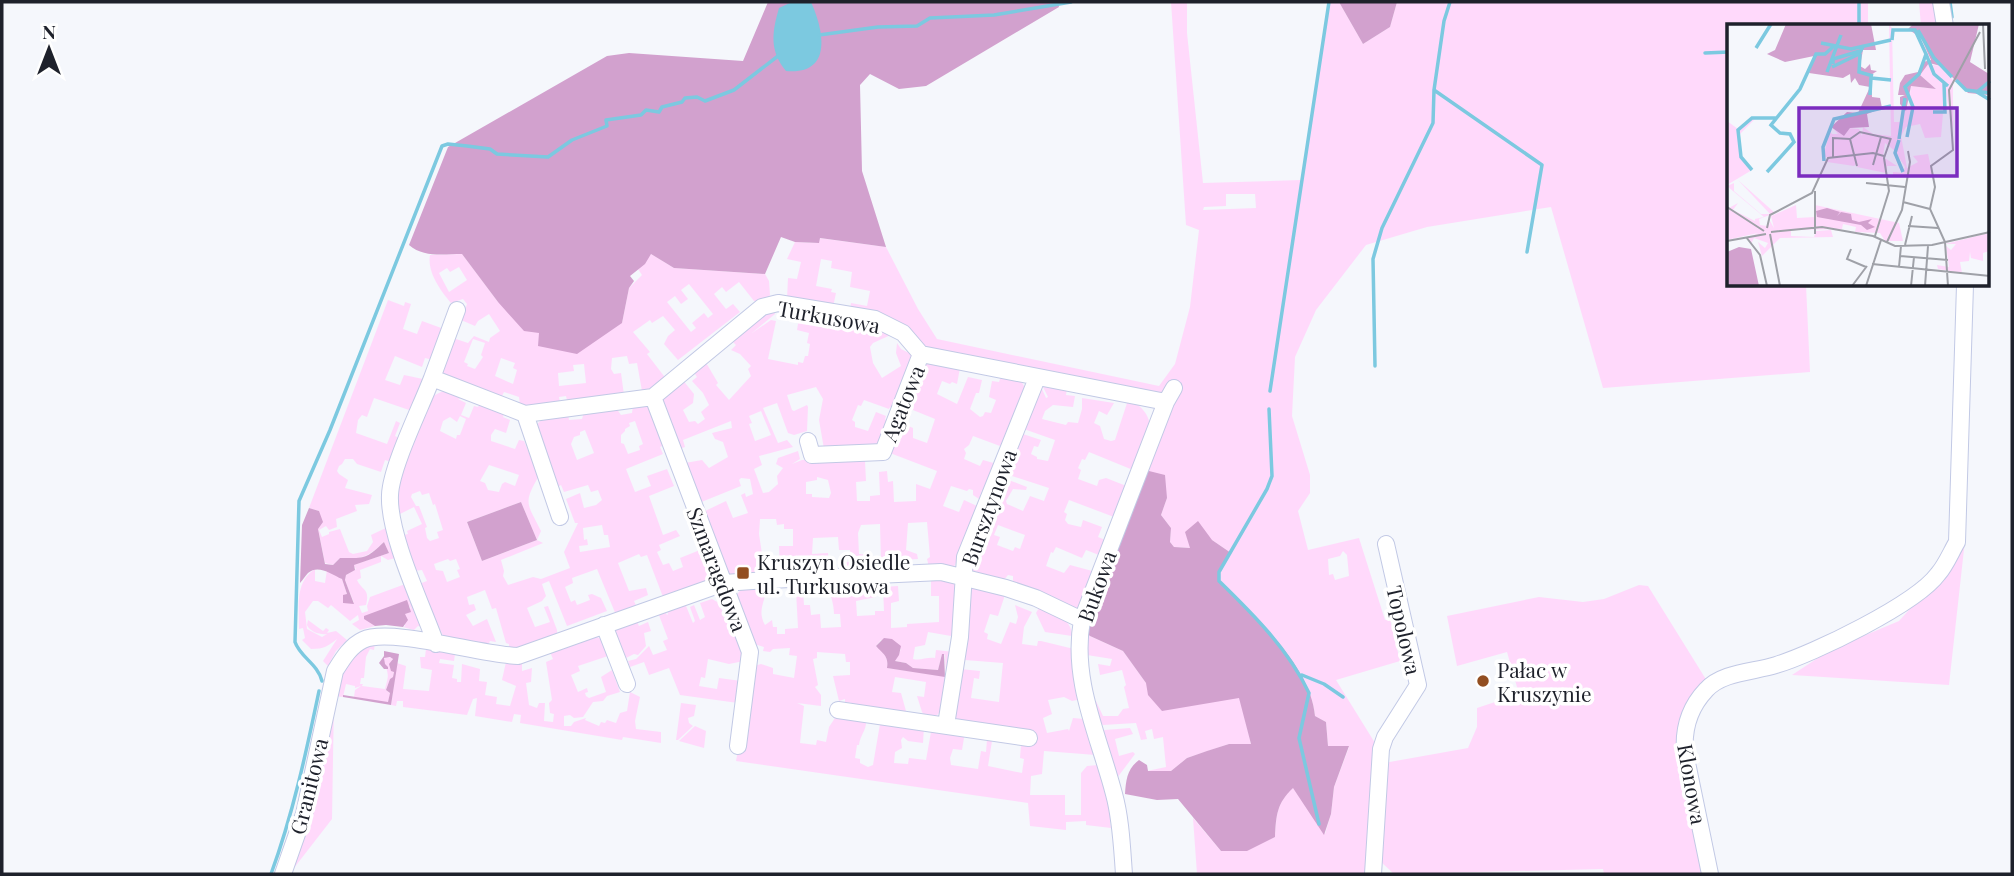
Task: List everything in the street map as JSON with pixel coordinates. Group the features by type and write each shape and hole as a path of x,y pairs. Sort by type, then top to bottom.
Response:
{"street":[{"path":"1941,2 1945,24"},
{"name":"Klonowa","path":"1710,874 1684,738 1688,718 1707,688 1730,677 1815,651 1915,594 1938,576 1957,542 1965,287"},
{"name":"Turkusowa","path":"653,397 762,307 778,303 875,319 903,333 921,354"},
{"path":"457,310 396,468 390,493 391,523 436,644 518,656 724,583 933,572 963,576 1036,598 1082,620"},
{"path":"921,354 1037,378"},
{"name":"Agatowa","path":"808,441 812,455 883,452 921,354"},
{"path":"432,378 525,414 653,397"},
{"name":"Bukowa","path":"1037,378 1170,395 1082,620 1079,637 1080,678 1115,797 1124,874"},
{"name":"Bursztynowa","path":"946,725 960,637 965,557 1037,378"},
{"name":"Szmaragdowa","path":"653,397 750,652 738,746"},
{"path":"525,414 560,517"},
{"name":"Topolowa","path":"1373,874 1381,749 1385,737 1418,685 1386,544"},
{"path":"604,625 627,684"},
{"name":"Granitowa","path":"284,874 304,814 335,671 347,653 363,640 386,635 436,644"},
{"path":"838,709 1029,738"}],"shaded area":[{"path":"768,2 1058,2 1059,7 926,86 899,89 870,74 860,85 862,171 886,247 820,238 819,243 795,242 781,237 765,274 674,268 651,254 645,264 630,276 634,281 629,288 622,323 577,354 538,346 539,333 524,331 462,254 428,254 409,245 448,147 607,56 629,53 743,61"},
{"path":"1171,2 1187,2 1187,33 1203,183 1301,180 1329,2 1339,2 1363,44 1390,27 1397,2 1868,2 1868,24 1727,24 1727,287 1806,287 1810,372 1603,388 1551,207 1427,227 1366,245 1316,310 1295,357 1292,416 1310,475 1310,493 1298,511 1308,550 1359,538 1385,620 1390,619 1400,661 1336,680 1375,743 1368,874 1197,874 1193,818 1221,851 1275,837 1278,810 1293,787 1325,834 1331,814 1334,787 1349,747 1328,746 1326,722 1315,716 1311,697 1292,660 1264,625 1219,581 1219,572 1231,553 1212,540 1190,548 1174,547 1170,542 1171,528 1161,515 1167,498 1145,470 1173,397 926,349 901,323 850,310 851,303 867,306 870,291 850,287 852,272 831,268 832,261 821,259 816,286 832,289 831,292 836,293 833,307 787,299 788,278 797,279 801,262 787,259 795,242 818,243 819,238 886,247 937,339 1159,386 1175,364 1190,307 1199,230 1186,225","holes":["1226,194 1255,194 1256,208 1203,210 1204,207 1226,206","1343,551 1347,555 1349,576 1335,580 1333,574 1329,575 1328,559 1340,556"]},
{"path":"1339,2 1397,2 1390,27 1363,44"},
{"path":"1919,2 1943,2 1945,24 1921,24"},
{"path":"462,254 498,302 622,323 629,288 642,275 638,269 651,254 674,268 765,274 769,281 770,295 765,301 754,301 739,282 726,292 722,287 714,294 726,309 733,304 740,312 678,360 664,344 675,330 663,316 652,323 650,320 633,332 650,352 647,354 667,380 645,393 642,391 637,363 629,364 627,356 612,358 611,369 614,374 621,373 624,395 568,404 566,396 559,397 560,402 535,408 520,405 519,397 504,392 501,398 441,375 453,338 468,343 474,336 489,342 490,338 500,331 489,314 475,326 461,320 467,304 463,299 451,303 432,274 430,255","holes":["459,267 467,280 449,292 439,273 447,268 450,272","689,284 713,314 708,318 704,313 692,323 696,328 691,332 667,302 675,296 681,304 688,299 681,290","473,339 485,343 481,355 483,357 475,369 464,362","501,358 515,363 513,368 517,370 513,384 495,376","584,364 586,383 559,386 558,373 574,371 573,365"]},
{"path":"388,300 404,306 405,302 411,304 403,329 417,334 422,321 444,329 433,360 425,358 422,367 395,356 385,380 400,385 404,375 423,379 412,411 374,398 367,417 362,415 358,420 356,433 387,444 396,421 400,423 395,436 402,440 394,463 385,460 381,472 357,464 353,459 345,459 337,471 348,480 345,488 372,495 369,504 355,505 357,511 336,519 337,527 329,530 326,526 319,530 322,537 340,529 349,552 353,554 367,551 373,542 371,535 388,527 395,558 388,560 381,556 381,562 360,570 361,578 357,580 367,596 366,605 359,606 362,613 368,611 370,597 408,583 422,627 418,626 414,630 403,627 405,613 411,608 406,603 370,621 375,626 360,630 352,624 359,620 358,615 350,621 331,605 328,608 318,601 313,601 305,612 307,629 322,637 327,634 310,630 308,620 323,631 326,628 329,630 327,633 336,631 347,640 336,651 328,666 323,661 337,639 326,647 311,649 302,640 305,638 303,628 299,629 299,603 304,580 315,569 315,581 325,583 327,570 342,579 347,594 354,603 345,580 346,575 356,569 353,565 389,553 384,542 364,556 340,558 333,565 325,563 318,529 319,511 309,508"},
{"path":"774,309 775,314 752,333 771,320 776,321 768,359 798,365 798,362 803,363 805,356 808,356 809,333 797,330 800,312 873,324 895,333 870,347 873,363 882,378 901,366 896,353 897,343 901,349 913,355 895,408 889,409 864,400 861,406 858,405 852,420 855,427 868,431 876,412 886,416 885,419 889,423 877,447 824,449 819,420 823,399 816,387 787,395 794,411 807,405 807,431 794,435 788,433 777,403 763,408 778,443 787,440 793,447 759,456 762,465 754,469 763,493 769,492 778,484 777,476 783,468 776,464 778,458 798,451 800,459 792,464 802,460 853,458 853,461 865,461 866,481 856,482 857,501 870,501 870,496 880,495 879,472 887,471 888,482 893,481 894,502 916,501 916,484 930,489 937,471 890,453 902,423 913,428 913,438 927,443 935,419 908,408 922,367 930,362 960,368 957,384 942,381 937,394 957,404 968,377 982,380 979,393 976,393 970,409 980,417 985,412 991,413 996,400 989,397 992,381 999,382 1001,376 1022,382 1025,389 1006,445 1000,446 973,436 964,449 964,459 980,466 983,460 997,464 987,492 982,490 979,499 973,495 973,490 951,486 943,506 959,512 964,500 977,506 974,512 977,514 954,567 929,567 927,522 908,523 906,550 917,554 918,559 881,561 880,524 861,525 858,533 859,554 871,555 871,568 840,570 838,563 850,562 850,550 839,550 838,537 813,538 812,554 828,553 829,571 798,572 797,563 796,572 780,573 779,546 793,546 793,529 784,529 784,524 777,525 776,519 760,519 759,534 765,574 727,576 703,512 726,501 733,518 748,513 741,495 745,493 746,497 753,494 750,479 741,478 741,486 699,503 685,463 702,460 709,468 728,457 723,442 715,439 712,433 732,428 731,421 683,440 685,447 679,449 662,403 663,398 682,379 694,394 693,403 683,410 689,422 695,421 698,424 705,419 701,412 709,405 692,381 697,377 693,371 705,361 718,383 716,385 729,400 751,376 748,369 751,366 740,354 731,350 736,345 731,340 754,320","holes":["761,411 771,435 755,441 749,416","817,477 828,480 831,493 829,498 806,494 806,482 817,480"]},
{"path":"1043,387 1067,388 1066,395 1075,396 1073,407 1053,405 1045,411 1042,419 1066,425 1068,422 1078,423 1082,398 1114,403 1107,415 1099,411 1094,423 1100,426 1104,439 1111,441 1115,440 1128,400 1144,411 1150,426 1148,440 1133,470 1089,452 1078,468 1081,470 1078,479 1097,486 1099,480 1106,478 1129,487 1114,517 1069,500 1064,512 1067,514 1065,520 1068,524 1081,527 1083,520 1102,527 1098,537 1108,541 1099,555 1086,550 1082,558 1056,547 1053,553 1051,552 1046,566 1064,573 1070,565 1096,572 1082,607 1075,609 1013,585 1013,576 1008,575 1003,581 974,573 969,566 977,538 982,539 991,515 987,513 999,485 1003,486 1006,479 1027,487 1026,490 1013,489 1006,501 1023,511 1030,496 1044,501 1049,488 1009,475 1011,469 1008,473 1004,471 1023,434 1041,440 1038,447 1034,446 1031,454 1037,459 1048,461 1055,440 1021,428 1039,391 1042,389 1046,398 1048,397","holes":["998,525 1025,535 1020,549 1015,547 1013,551 997,545 1000,537 994,535"]},
{"path":"445,390 463,394 462,398 458,399 466,403 461,415 469,418 474,406 478,407 481,402 505,411 503,417 510,420 506,433 495,429 491,441 515,449 519,440 524,441 539,476 530,493 529,504 541,531 537,540 543,543 501,560 503,576 508,585 533,577 541,579 570,568 564,552 578,523 575,523 566,499 580,493 584,508 596,505 602,500 598,490 591,492 588,485 564,492 561,485 556,488 537,425 543,419 555,415 568,414 569,420 582,419 584,412 616,408 621,415 632,413 633,405 649,406 667,444 660,447 663,454 626,469 635,492 651,486 647,476 667,469 674,486 649,496 663,535 676,530 680,536 659,545 661,550 657,552 663,565 669,563 673,571 683,567 680,558 705,548 714,574 708,583 663,597 647,555 641,557 639,554 618,563 629,591 646,588 648,595 634,601 637,608 616,615 597,569 572,578 573,583 565,587 571,602 575,600 577,605 590,600 588,595 592,594 601,598 607,611 567,626 549,581 542,584 546,596 542,601 527,608 535,627 550,622 544,607 548,606 557,630 557,640 509,652 509,644 506,643 496,608 492,609 485,590 467,597 469,605 474,604 476,610 466,615 473,626 487,619 496,642 490,641 486,649 445,640 419,584 427,581 422,570 414,571 404,535 422,524 414,507 396,516 399,477 431,397","holes":["460,416 466,419 456,439 440,431 443,421 450,417 457,422","635,421 643,444 639,446 640,450 628,454 621,443 621,435 630,426 629,423","585,430 594,453 577,460 571,444 574,437 580,435 580,432","489,465 519,475 515,486 505,482 499,492 488,490 485,483 480,481","420,491 422,495 429,493 443,530 437,532 439,538 430,541 427,538 427,527 419,506 416,506 411,497","521,502 537,540 482,561 467,522","602,525 604,535 608,535 610,547 580,552 579,546 588,545 587,539 584,540 583,528","456,559 460,577 447,582 443,571 436,570 434,564"]},
{"path":"1145,470 1165,475 1167,498 1161,515 1171,528 1170,542 1174,547 1190,548 1185,532 1198,521 1212,540 1231,553 1219,572 1219,581 1264,625 1292,660 1311,697 1315,716 1326,722 1328,746 1349,746 1334,787 1331,814 1324,835 1293,788 1278,810 1275,837 1247,851 1221,851 1178,799 1157,800 1125,794 1130,771 1139,760 1147,765 1148,771 1171,771 1187,758 1207,751 1229,744 1251,744 1239,698 1162,711 1148,695 1146,683 1123,651 1083,630"},
{"path":"521,502 537,540 482,561 467,522"},
{"path":"309,508 319,511 323,522 318,529 325,564 333,565 340,558 364,557 384,542 389,553 354,565 355,570 346,575 345,580 354,604 343,603 343,595 347,594 342,579 325,571 312,570 300,583 302,525"},
{"path":"1966,531 1949,685 1792,675 1830,650 1899,621 1946,569"},
{"path":"931,577 956,584 956,635 928,632 925,645 915,647 913,659 935,658 936,650 954,652 950,675 946,675 945,655 942,654 938,670 913,668 906,663 895,661 901,649 881,640 876,646 885,656 888,668 950,677 942,710 936,716 926,717 917,696 924,697 926,682 895,677 892,692 901,693 906,711 904,715 852,707 852,703 845,702 845,699 839,701 833,676 850,675 850,662 846,662 845,654 817,652 817,658 813,659 818,685 815,687 821,695 821,706 797,703 804,706 800,743 816,745 817,740 826,742 829,727 835,718 866,720 855,758 868,767 873,765 880,724 924,726 923,743 908,741 903,737 902,748 895,752 894,763 908,764 909,758 926,760 931,732 965,732 962,750 953,749 951,765 978,769 981,751 986,752 987,740 992,741 988,766 1022,773 1024,759 1020,758 1021,745 1033,746 1035,731 956,720 954,715 960,669 980,671 979,679 974,678 971,698 999,702 1003,663 965,660 966,654 962,654 967,591 974,584 1004,592 998,616 990,614 984,632 988,634 987,639 1001,644 1010,622 1016,624 1018,617 1015,605 1032,612 1024,627 1022,644 1037,646 1038,641 1041,641 1074,649 1077,700 1064,697 1048,700 1052,714 1043,718 1047,733 1069,731 1073,718 1084,719 1096,755 1044,751 1042,774 1031,776 1030,795 1065,795 1065,815 1081,815 1081,773 1087,766 1098,765 1114,822 1110,822 1111,828 1086,825 1086,821 1066,822 1066,830 1030,826 1028,803 736,761 754,666 761,664 773,668 773,674 794,678 797,656 789,655 790,648 773,649 770,652 763,651 764,647 754,644 736,596 742,588 767,584 762,609 765,625 772,620 773,627 777,627 777,634 785,634 785,629 798,628 796,591 803,590 804,605 810,605 811,615 820,614 821,628 841,627 840,614 834,614 828,582 874,579 876,597 856,601 857,616 875,615 875,611 884,611 883,587 898,586 899,601 891,603 891,628 939,622 939,596 931,596"},
{"path":"1639,585 1648,586 1707,681 1680,738 1689,813 1702,874 1604,874 1603,869 1394,874 1379,860 1384,763 1468,748 1477,727 1477,708 1519,694 1507,652 1457,666 1447,616 1539,597 1583,602 1604,599"},
{"path":"712,599 719,603 726,620 733,618 744,661 729,664 708,659 705,678 701,677 699,686 717,689 719,678 741,681 738,703 680,695 669,668 649,675 644,662 630,667 628,661 636,659 649,646 653,655 667,650 663,641 668,639 657,610 664,608 667,615 666,608 684,601 693,623 695,621 690,607 694,605 700,620 705,617 700,603"},
{"path":"407,600 411,612 405,614 408,620 403,627 375,626 364,619 364,616"},
{"path":"1040,606 1066,621 1072,636 1045,632 1036,613"},
{"path":"636,619 639,626 648,622 651,631 644,633 646,646 638,655 626,658 623,650 619,652 613,634 615,629"},
{"path":"1083,630 1123,651 1146,683 1240,698 1251,744 1229,744 1187,758 1171,771 1147,771 1166,767 1163,737 1154,739 1152,729 1145,731 1147,739 1141,740 1136,723 1101,723 1096,714 1096,701 1103,716 1118,716 1123,709 1129,708 1124,687 1126,685 1122,670 1100,675 1098,664 1110,666 1112,659 1087,655"},
{"path":"595,636 603,640 608,656 578,666 580,671 571,675 578,692 587,688 588,692 585,693 589,698 606,692 601,677 612,670 620,692 607,696 603,701 593,702 583,717 564,716 564,726 571,726 574,722 586,718 585,720 599,726 607,720 616,723 620,713 627,711 630,692 640,697 636,729 661,732 661,743 623,737 622,740 520,723 521,715 514,714 512,722 475,716 477,698 473,699 467,715 403,707 403,701 397,701 396,706 391,705 397,663 406,666 403,689 429,691 432,670 421,668 420,657 425,657 426,649 455,654 454,661 440,659 439,663 454,665 452,678 457,679 457,682 461,682 462,664 480,669 479,681 487,682 485,695 497,697 496,704 510,706 516,686 502,680 506,662 522,661 522,671 532,668 531,682 526,683 529,705 537,708 539,703 545,703 544,721 553,722 546,662 553,659 550,652"},
{"path":"884,638 892,639 901,646 895,661 906,663 913,668 938,670 944,654 945,677 887,668 886,658 876,646"},
{"path":"375,643 374,650 370,649 366,657 364,678 361,678 360,684 385,689 388,675 383,660 386,657 392,658 393,677 386,690 390,693 388,703 354,697 355,690 361,686 355,688 346,684 343,697 334,696 340,676 358,650"},
{"path":"384,651 399,654 391,705 343,697 388,702 390,693 386,690 394,672 389,664 393,659 384,658 388,669 384,669 379,663"},
{"path":"334,699 332,819 294,868 310,815"},
{"path":"681,703 696,705 694,716 688,718 693,726 676,740"},
{"path":"695,726 706,731 704,748 679,741"},
{"path":"1130,728 1133,734 1115,739 1119,756 1133,752 1135,754 1117,778 1102,732"}],"water":[{"path":"792,2 811,2 819,26 821,49 812,66 786,71 774,49 774,33 779,8"}],"waterway":[{"path":"819,35 878,27 917,26 930,18 994,15 1071,2"},
{"path":"1270,391 1329,2"},
{"path":"1375,366 1373,259 1382,228 1433,123 1434,90 1444,21 1450,2"},
{"path":"1859,2 1859,24"},
{"path":"1950,2 1952,17"},
{"path":"1705,53 1727,52"},
{"path":"322,681 317,670 295,642 299,501 330,430 442,146 448,144 490,149 497,154 548,157 572,140 607,126 606,120 641,115 646,110 659,112 662,107 682,102 685,98 697,97 705,101 734,90 778,56"},
{"path":"1434,90 1542,165 1527,252"},
{"path":"1269,409 1272,476 1219,572 1219,581 1281,647 1309,693 1299,738 1319,824"},
{"path":"1302,675 1324,684 1343,697"},
{"path":"271,874 292,806 319,691"}],"place":[{"name":"Kruszyn Osiedle ul. Turkusowa","path":"743,573"},
{"name":"Pałac w Kruszynie","path":"1483,681"}]}
